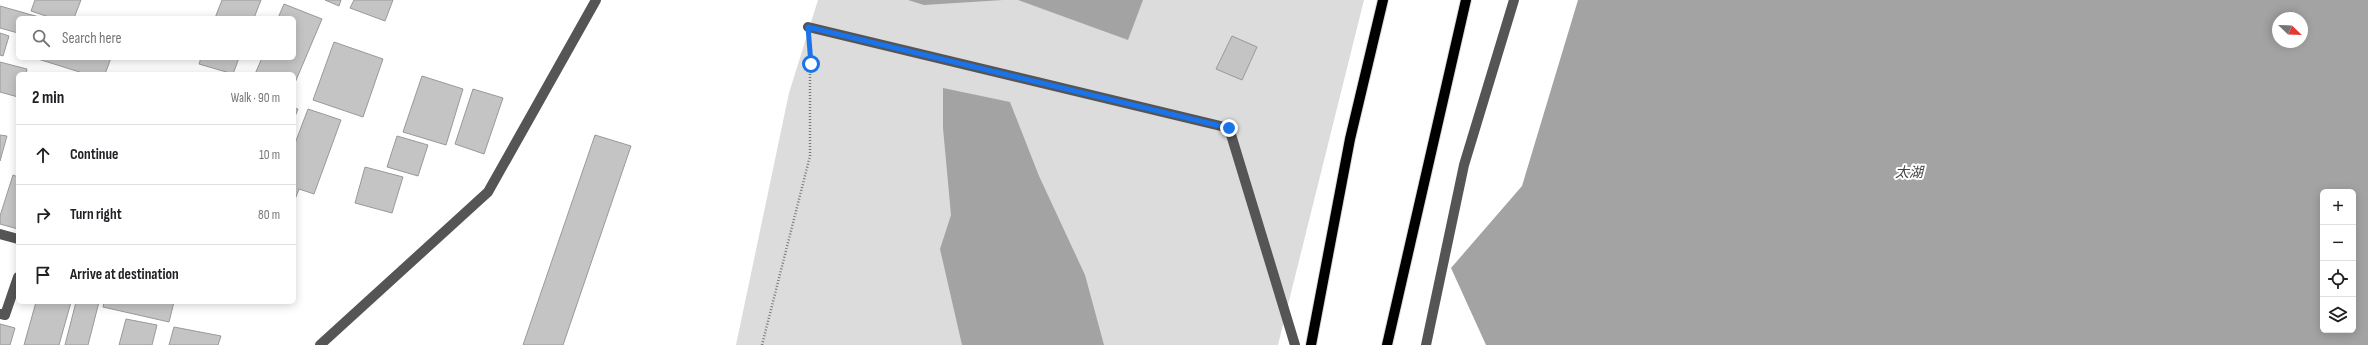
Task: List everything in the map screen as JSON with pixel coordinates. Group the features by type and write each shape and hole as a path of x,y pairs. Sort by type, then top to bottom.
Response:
{"main road":[{"path":"1311,345 1350,139 1383,0"},
{"path":"1387,345 1466,0"}],"street":[{"path":"320,345 488,192 596,0"},
{"path":"1426,345 1464,165 1514,0"},
{"path":"808,27 1229,128 1295,345"},
{"path":"0,234 16,238"},
{"path":"0,314 5,315 16,283"}],"path":[{"path":"762,345 810,156 811,64 808,27"}],"shaded area":[{"path":"818,0 1364,0 1278,345 736,345 789,93"}],"water":[{"path":"908,0 1003,0 924,5"},
{"path":"1018,0 1143,0 1128,40"},
{"name":"太湖","path":"1578,0 2368,0 2368,345 1486,345 1451,268 1522,186"},
{"path":"943,88 1010,102 1039,176 1085,275 1104,345 962,345 940,249 951,215 943,128"}],"building":[{"path":"35,0 81,0 75,16 46,16 31,11"},
{"path":"222,0 261,0 255,16 216,16"},
{"path":"325,0 341,0 339,6"},
{"path":"354,0 393,0 385,21 350,8"},
{"path":"284,4 322,19 296,80 296,72 256,72 261,60 296,60 296,16 279,16"},
{"path":"0,6 35,16 16,16 16,32 0,28"},
{"path":"0,33 9,36 3,56 0,55"},
{"path":"1232,36 1257,47 1242,80 1216,69"},
{"path":"334,42 383,59 363,117 313,100"},
{"path":"41,60 110,60 106,72 80,72"},
{"path":"200,60 238,60 234,72 226,72 199,64"},
{"path":"0,62 27,69 26,72 16,72 16,96 0,92"},
{"path":"422,76 463,89 446,145 403,132"},
{"path":"473,89 503,98 484,154 455,144"},
{"path":"308,109 341,120 314,194 299,189 296,197 296,141"},
{"path":"0,135 7,136 0,161"},
{"path":"595,135 631,146 563,345 523,345"},
{"path":"397,136 428,145 418,176 387,167"},
{"path":"365,167 403,177 392,213 355,203"},
{"path":"13,175 16,176 16,228 0,224 0,216"},
{"path":"35,304 70,304 59,345 24,345"},
{"path":"75,304 98,304 88,345 65,345"},
{"path":"104,304 174,304 169,322 103,307"},
{"path":"126,319 157,325 152,345 119,345"},
{"path":"0,324 15,328 10,345 0,345"},
{"path":"174,327 221,336 218,345 169,345"}],"route":[{"path":"811,64 808,27 1229,128"}]}
